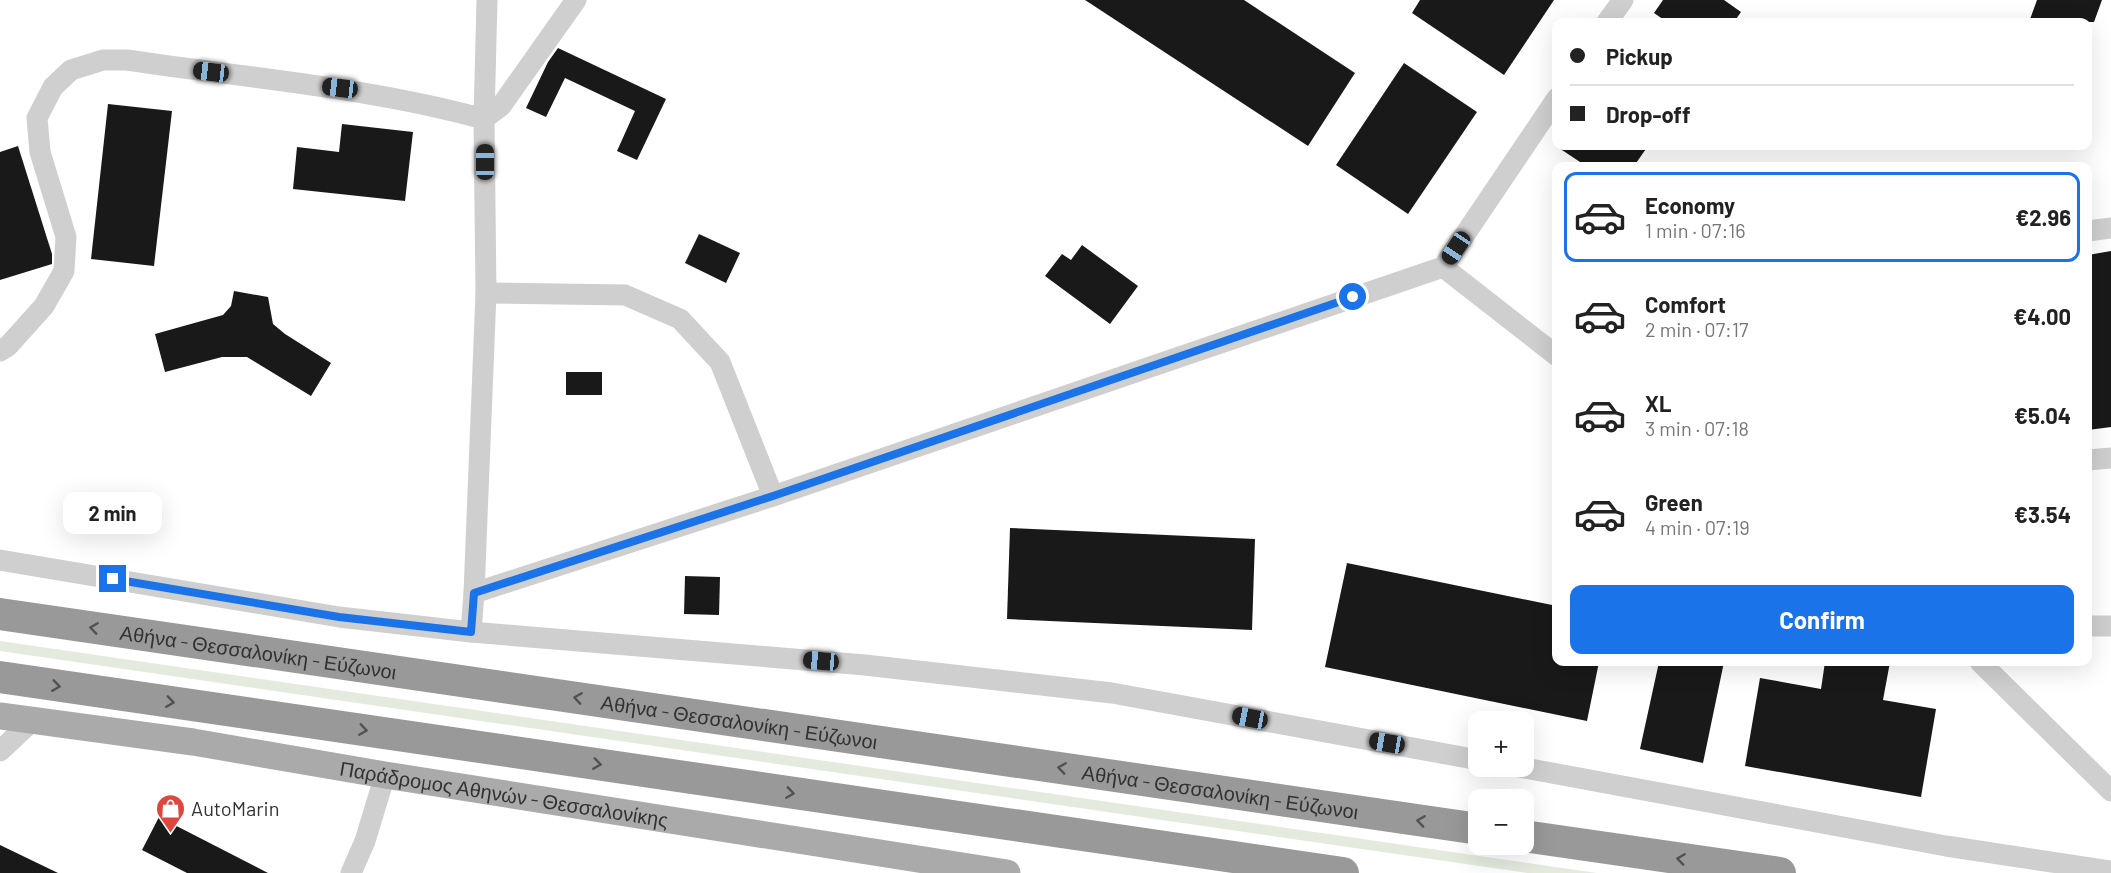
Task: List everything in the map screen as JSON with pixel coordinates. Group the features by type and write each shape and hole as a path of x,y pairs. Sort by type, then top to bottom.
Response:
{"highway":[{"name":"Αθήνα - Θεσσαλονίκη - Εύζωνοι","path":"0,614 1468,827"},
{"path":"0,678 1343,873"},
{"path":"1534,837 1780,873"}],"main road":[{"name":"Παράδρομος Αθηνών - Θεσσαλονίκης","path":"0,716 193,742 385,775 1007,873"}],"street":[{"path":"471,632 486,293 484,119 487,0"},
{"path":"484,119 501,106 576,0"},
{"path":"1610,18 1623,0"},
{"path":"0,351 8,346 44,306 64,270 66,237 40,152 37,118 53,87 71,69 103,60 127,60 340,88 434,105 484,119"},
{"path":"474,593 773,496 1443,267 1552,105"},
{"path":"2092,230 2111,228"},
{"path":"1443,267 1552,352"},
{"path":"486,293 625,295 680,319 720,362 773,496"},
{"path":"2092,460 2111,458"},
{"path":"0,560 339,617 471,632 865,665 1112,693 1468,758"},
{"path":"2092,626 2111,626"},
{"path":"1984,666 2111,791"},
{"path":"0,751 33,720"},
{"path":"1534,770 1946,846 2111,871"},
{"path":"351,873 365,841 385,775"}],"shaded area":[{"path":"0,641 1597,873 1527,873 0,651"}],"building":[{"path":"1085,0 1244,0 1355,73 1308,146"},
{"path":"1420,0 1554,0 1504,75 1412,13"},
{"path":"1663,0 1724,0 1741,12 1737,18 1661,18 1654,13"},
{"path":"2037,0 2102,0 2094,22 2092,18 2030,18"},
{"path":"558,48 666,99 637,160 617,151 635,111 565,78 546,117 526,108 548,62"},
{"path":"1404,63 1477,112 1408,214 1336,165"},
{"path":"108,104 172,111 154,266 91,259"},
{"path":"342,124 413,132 405,201 293,189 297,147 339,152"},
{"path":"18,146 52,254 52,264 0,280 0,152"},
{"path":"1562,150 1645,150 1637,162 1580,162"},
{"path":"699,234 740,253 726,283 685,263"},
{"path":"1082,245 1138,286 1110,324 1045,276 1062,254 1071,260"},
{"path":"2111,251 2111,427 2092,429 2092,254"},
{"path":"234,291 268,297 273,324 331,363 311,396 247,357 222,357 165,372 155,334 223,315 231,306"},
{"path":"566,372 602,372 602,395 566,395"},
{"path":"1010,528 1255,539 1252,630 1007,619"},
{"path":"1347,563 1552,605 1552,666 1598,666 1587,721 1325,667"},
{"path":"685,576 720,577 719,615 684,614"},
{"path":"1658,666 1723,666 1703,763 1640,749"},
{"path":"1824,666 1889,666 1883,700 1936,709 1921,797 1745,766 1760,678 1821,689"},
{"name":"AutoMarin","path":"159,817 268,873 187,873 142,850"},
{"path":"0,845 58,873 0,873"}],"place":[{"name":"AutoMarin","path":"170,834"}],"route":[{"path":"113,579 339,617 471,632 474,593 773,496 1353,297"}]}
